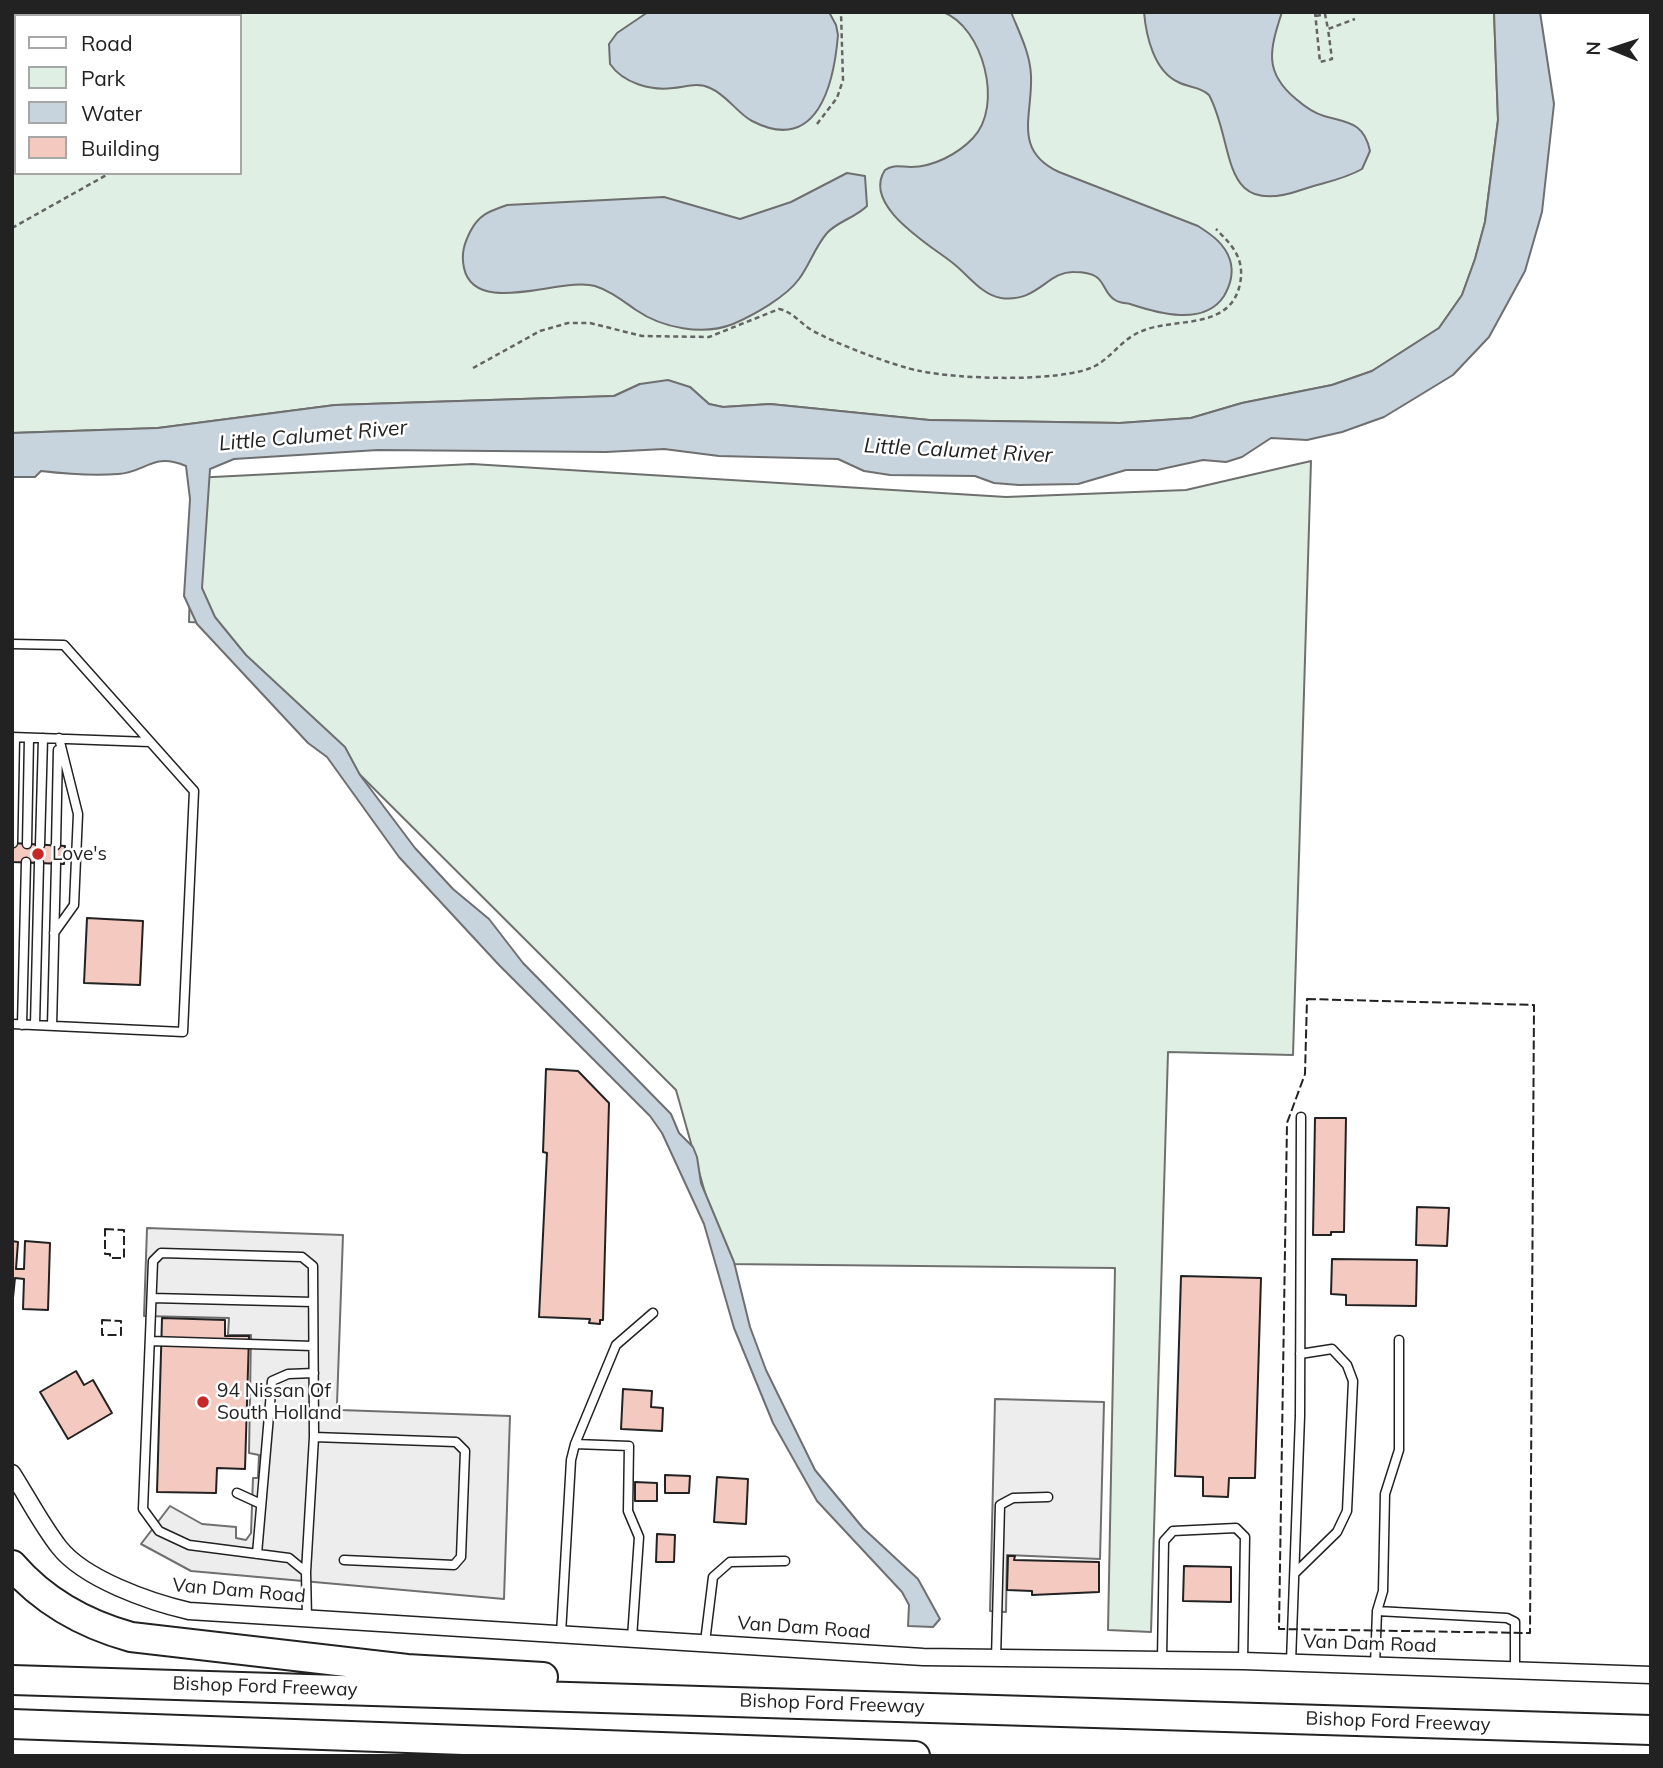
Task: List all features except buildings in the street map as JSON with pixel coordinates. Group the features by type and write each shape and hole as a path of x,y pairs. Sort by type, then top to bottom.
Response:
{"highway":[{"path":"12,1565 46,1598 71,1614 102,1629 131,1637 407,1669 679,1682 803,1703"},
{"name":"Bishop Ford Freeway","path":"12,1680 1651,1730"},
{"path":"12,1724 915,1756"},
{"path":"623,1756 709,1749"}],"street":[{"name":"Van Dam Road","path":"12,1474 60,1549 100,1579 157,1603 189,1611 923,1657 1291,1662 1651,1675"}],"lane":[{"path":"12,643 64,645 194,791 183,1032 17,1025 26,862"},
{"path":"13,843 14,737 150,742"},
{"path":"27,844 29,738"},
{"path":"40,845 43,738"},
{"path":"56,845 59,738"},
{"path":"54,933 74,905 78,814 59,738"},
{"path":"35,1025 39,863"},
{"path":"52,1026 56,864"},
{"path":"1291,1662 1300,1354 1301,1117"},
{"path":"306,1572 289,1559 189,1545 159,1531 143,1509 153,1261 161,1253 302,1257 313,1266 314,1437 306,1572 307,1618"},
{"path":"152,1298 313,1302"},
{"path":"561,1634 571,1460 616,1345 653,1313"},
{"path":"1375,1665 1377,1611 1383,1591 1385,1494 1399,1450 1399,1340"},
{"path":"150,1341 313,1346"},
{"path":"1295,1573 1337,1532 1347,1511 1353,1381 1347,1365 1332,1349 1300,1354"},
{"path":"257,1554 272,1381 288,1374 314,1373"},
{"path":"314,1437 456,1442 465,1451 461,1557 454,1565 344,1560"},
{"path":"576,1444 629,1446 628,1511 639,1537 632,1638"},
{"path":"237,1493 261,1504"},
{"path":"996,1658 1000,1505 1013,1498 1048,1497"},
{"path":"1162,1659 1164,1541 1173,1531 1236,1528 1245,1537 1243,1661"},
{"path":"705,1642 713,1577 730,1562 785,1561"},
{"path":"1377,1611 1507,1618 1515,1622 1515,1670"}],"path":[{"path":"817,124 837,98 843,80 841,12"},
{"path":"1316,14 1325,14 1328,29 1332,59 1320,62 1316,14"},
{"path":"1328,29 1355,19"},
{"path":"12,228 106,175"},
{"path":"473,368 540,331 568,323 590,323 642,336 709,337 779,309 822,334 919,371 1018,378 1085,370 1096,365 1143,330 1210,317 1233,304 1238,294 1242,267 1233,247 1216,229"}],"green space":[{"path":"12,12 1494,12 1498,120 1485,222 1462,295 1439,328 1372,371 1332,385 1242,403 1191,418 1120,423 929,420 770,404 723,407 709,404 690,387 640,384 614,396 335,405 158,428 12,433"},
{"path":"1311,461 1293,1055 1168,1052 1151,1632 1108,1630 1115,1268 725,1264 676,1090 208,623 189,622 193,478 472,464 1006,497 1186,490"}],"shaded area":[{"path":"147,1228 343,1235 337,1404 340,1410 510,1416 504,1599 191,1571 141,1544 170,1506 202,1524 236,1527 236,1538 246,1540 251,1533 253,1478 258,1478 259,1455 249,1453 251,1335 228,1335 229,1318 144,1316"},
{"path":"995,1399 1104,1402 1100,1559 1007,1555 1006,1612 990,1611"}],"water":[{"path":"648,12 829,12 838,35 836,54 826,92 818,109 807,121 793,129 774,129 752,121 722,95 705,86 656,88 630,81 610,64 609,44 617,33"},
{"path":"943,12 1011,12 1029,59 1031,90 1028,130 1035,153 1044,163 1059,172 1198,226 1213,236 1225,249 1232,269 1224,296 1215,306 1193,315 1153,311 1117,301 1110,296 1098,278 1074,272 1056,276 1024,296 1001,298 982,289 902,224 890,211 883,197 880,184 885,170 894,166 928,165 953,154 973,138 982,124 987,107 985,69 978,50 957,20"},
{"path":"1144,12 1282,12 1272,49 1278,79 1285,89 1309,109 1354,125 1364,134 1370,151 1362,169 1340,179 1274,196 1255,194 1243,186 1234,172 1209,95 1178,82 1163,70 1149,42"},
{"name":"Little Calumet River","path":"1494,12 1540,12 1554,104 1542,212 1525,271 1489,337 1453,375 1384,417 1342,432 1307,440 1271,438 1242,457 1226,462 1203,460 1157,470 1126,470 1078,484 1019,485 994,483 975,476 890,475 864,471 838,459 719,456 664,449 606,452 378,450 234,459 210,469 202,588 215,617 246,655 345,747 360,775 415,848 453,889 489,919 523,963 671,1114 679,1133 693,1147 701,1183 734,1262 750,1327 766,1370 815,1470 863,1528 918,1579 940,1619 933,1627 908,1626 909,1605 902,1592 817,1501 773,1423 734,1328 704,1224 662,1133 650,1116 499,965 399,857 327,757 308,743 197,624 184,596 190,499 186,466 165,461 128,473 99,475 41,471 35,477 12,477 12,433 158,428 335,405 614,396 640,384 668,380 690,387 709,404 723,407 770,404 929,420 1120,423 1191,418 1242,403 1332,385 1372,371 1439,328 1462,295 1485,222 1498,120"},
{"path":"847,173 865,176 867,206 827,233 799,279 786,292 750,316 721,328 696,330 670,326 646,316 612,293 595,286 581,284 502,293 485,290 471,283 464,268 464,249 473,226 486,214 507,205 664,197 740,219 791,202"}],"fence":[{"path":"1307,999 1534,1005 1530,1633 1279,1629 1287,1123 1305,1074 1307,999"},
{"path":"105,1229 124,1230 124,1258 110,1258 110,1254 105,1254 105,1229"},
{"path":"102,1320 121,1321 121,1335 102,1335 102,1320"}],"place":[{"name":"Love's","path":"38,854"},
{"name":"94 Nissan Of South Holland","path":"203,1402"}]}
